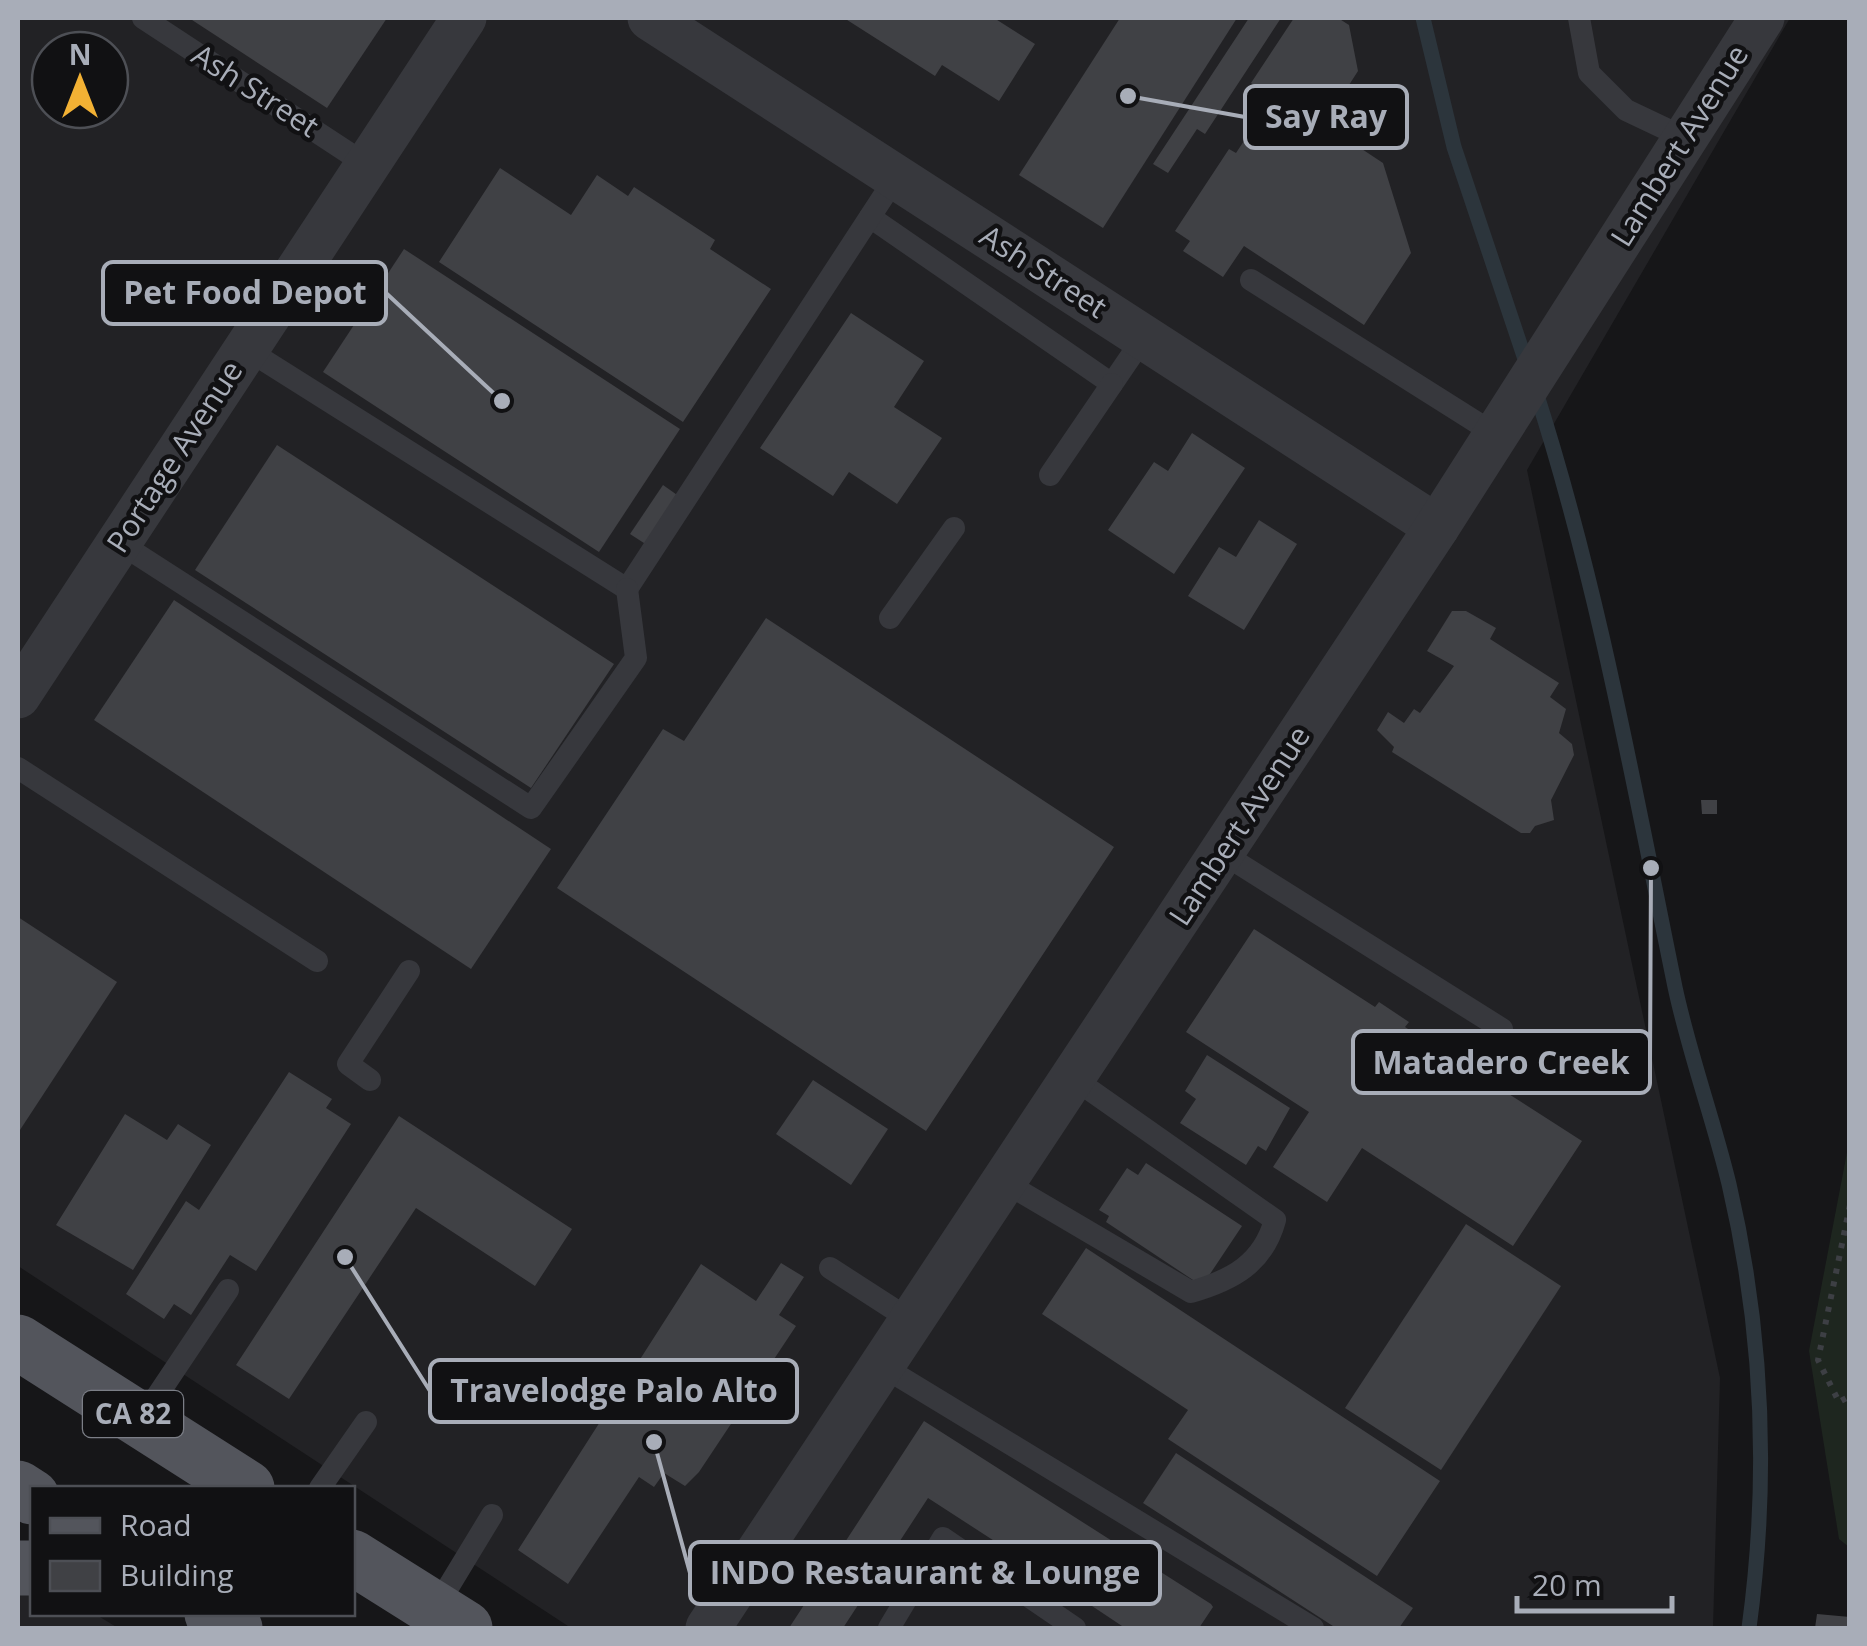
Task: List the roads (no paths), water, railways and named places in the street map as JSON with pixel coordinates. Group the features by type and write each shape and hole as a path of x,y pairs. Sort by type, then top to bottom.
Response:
{"main road":[{"name":"CA 82","path":"18,1342 244,1486"},
{"path":"355,1558 450,1619"}],"street":[{"name":"Portage Avenue","path":"18,696 464,18"},
{"name":"Ash Street","path":"650,18 1437,527"},
{"name":"Lambert Avenue","path":"708,1628 1437,527 1762,18"}],"lane":[{"name":"Ash Street","path":"143,18 367,165"},
{"path":"1578,18 1589,72 1626,110 1685,138"},
{"path":"118,542 531,808 636,658 626,588 896,177"},
{"path":"870,217 1112,384"},
{"path":"1251,280 1500,427"},
{"path":"1050,475 1144,338"},
{"path":"246,349 626,588"},
{"path":"890,618 954,528"},
{"path":"18,768 317,961"},
{"path":"1222,852 1502,1029"},
{"path":"370,1080 348,1064 408,971"},
{"path":"1004,1182 1191,1292 1242,1273 1270,1238 1274,1220 1073,1078"},
{"path":"830,1268 912,1321"},
{"path":"141,1420 228,1290"},
{"path":"882,1366 1313,1628"},
{"path":"321,1486 366,1422"},
{"path":"450,1619 492,1516"},
{"path":"889,1628 943,1538 1075,1628"}],"waterway":[{"path":"1423,18 1454,147 1528,368"},
{"path":"1535,389 1596,611 1675,987 1723,1159 1740,1239 1756,1350 1759,1406 1759,1517 1749,1628"}],"place":[{"name":"Say Ray","path":"1128,96"},
{"name":"Pet Food Depot","path":"502,401"},
{"name":"Matadero Creek","path":"1651,868"},
{"name":"Travelodge Palo Alto","path":"345,1257"},
{"name":"INDO Restaurant & Lounge","path":"654,1442"}]}
